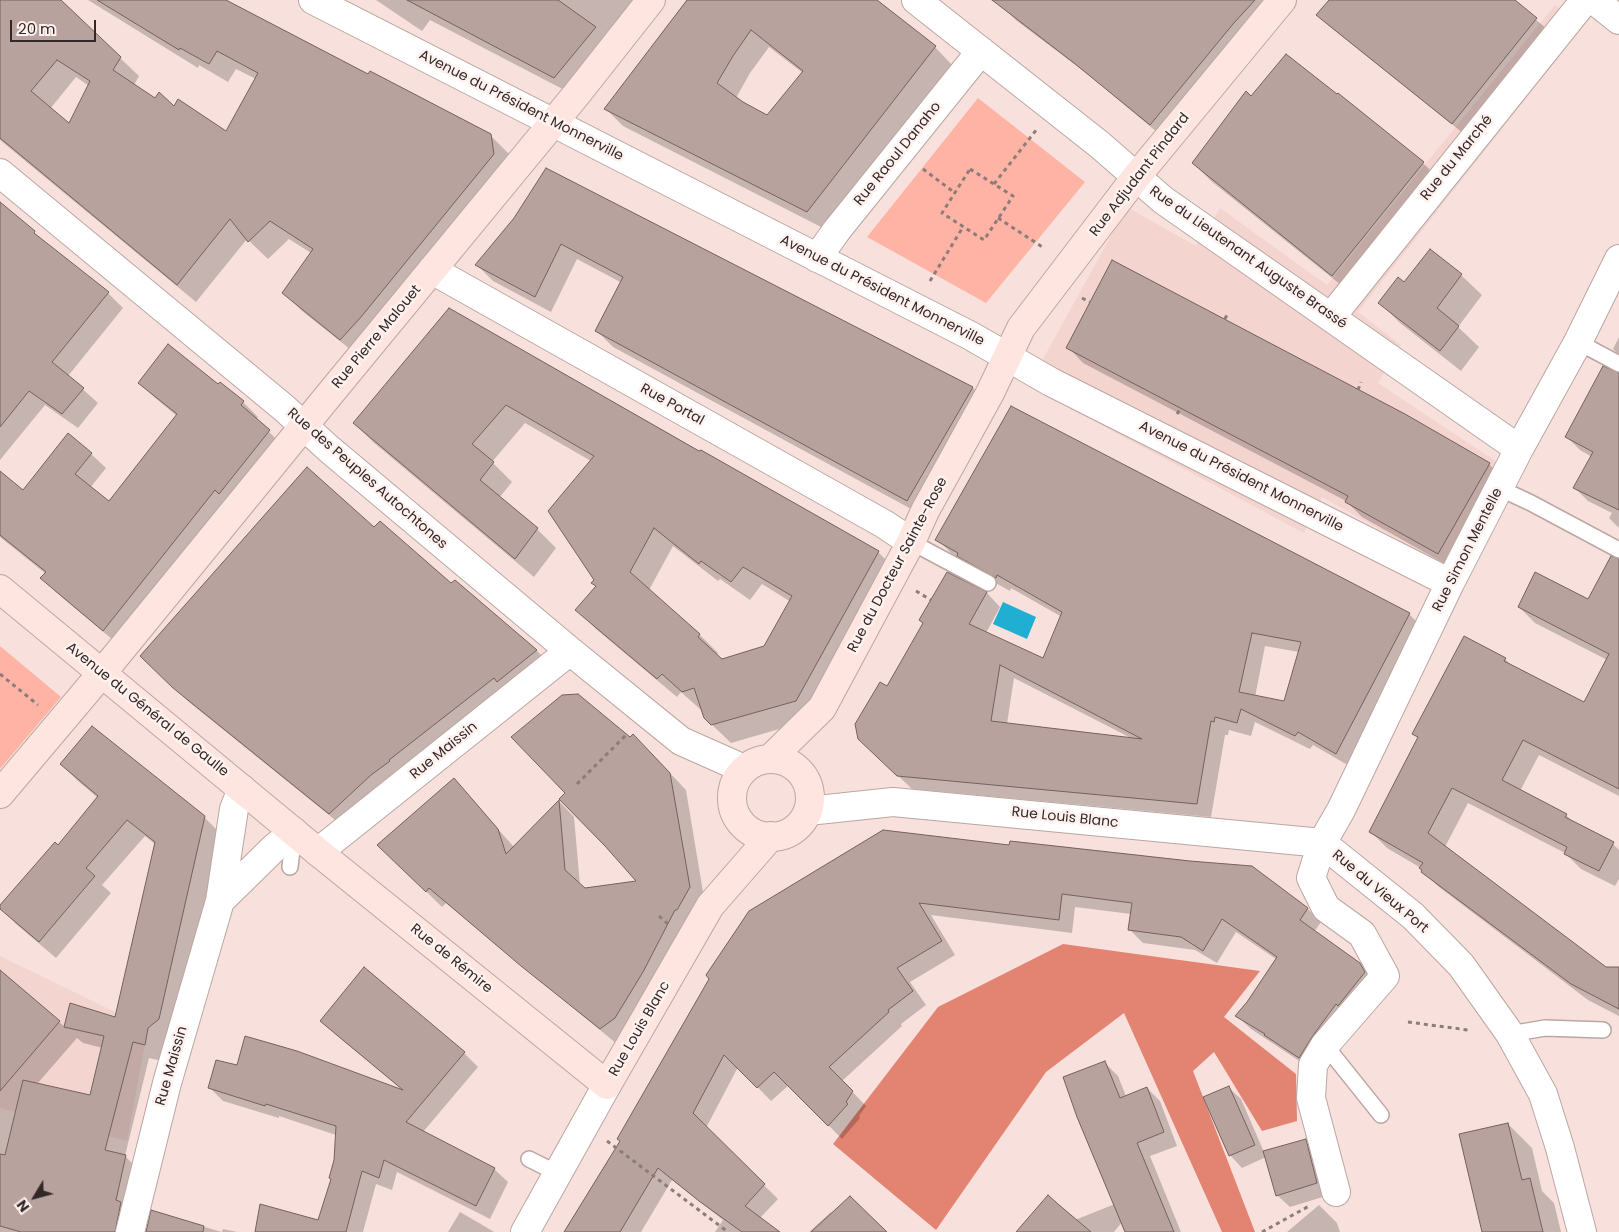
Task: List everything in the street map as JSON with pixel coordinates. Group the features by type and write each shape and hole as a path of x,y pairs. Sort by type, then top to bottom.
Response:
{"street":[{"name":"Avenue du Président Monnerville","path":"313,0 971,336 1051,382 1450,583"},
{"name":"Rue Pierre Malouet","path":"0,794 102,673 554,122 651,0"},
{"name":"Rue du Lieutenant Auguste Brassé","path":"916,0 1100,144 1163,200 1519,449"},
{"name":"Rue Adjudant Pindard","path":"1008,357 1021,328 1136,177 1282,0"},
{"name":"Rue du Marché","path":"1330,317 1585,0"},
{"path":"1594,0 1619,20"},
{"name":"Rue Raoul Danaho","path":"817,258 837,230 981,51"},
{"name":"Rue des Peuples Autochtones","path":"0,173 570,651 681,741 744,769"},
{"name":"Rue Simon Mentelle","path":"1325,1045 1385,976 1362,934 1326,908 1311,878 1322,843 1341,810 1450,583 1519,449 1578,342 1619,259"},
{"name":"Rue Portal","path":"432,270 884,524 911,542"},
{"name":"Rue du Docteur Sainte-Rose","path":"770,759 822,708 1008,357"},
{"name":"Avenue du Général de Gaulle","path":"0,589 294,832"},
{"name":"Rue Maissin","path":"318,852 570,651"},
{"path":"770,759 788,762 803,774 810,792 808,811 804,820 790,832 771,836 752,831 744,825 734,807 733,792 738,777 744,769 761,760 770,759"},
{"name":"Rue Maissin","path":"130,1232 167,1082 220,901 234,809 242,789"},
{"name":"Rue Louis Blanc","path":"808,811 893,802 1322,843"},
{"name":"Rue Maissin","path":"220,901 274,848 294,832"},
{"name":"Rue de Rémire","path":"294,832 607,1085"},
{"name":"Rue Louis Blanc","path":"525,1232 710,906 771,836"},
{"name":"Rue du Vieux Port","path":"1322,843 1413,916 1461,965 1510,1034 1543,1094 1560,1148 1582,1232"},
{"path":"1325,1045 1313,1066 1311,1098 1336,1192"}],"lane":[{"path":"1578,342 1619,364"},
{"path":"1499,488 1531,502 1619,550"},
{"path":"911,542 988,583"},
{"path":"290,868 294,832"},
{"path":"1510,1034 1545,1028 1602,1030"},
{"path":"1325,1045 1381,1115"},
{"path":"529,1159 557,1173"}],"path":[{"path":"994,184 1038,128"},
{"path":"916,163 955,193"},
{"path":"970,168 994,184 1013,196 984,240 942,213 970,168"},
{"path":"998,218 1044,248"},
{"path":"930,281 963,227"},
{"path":"1082,298 1090,302"},
{"path":"1225,319 1228,312"},
{"path":"1358,390 1361,382"},
{"path":"0,674 43,709"},
{"path":"576,784 632,728"},
{"path":"1408,1022 1468,1030"},
{"path":"585,1124 728,1232"},
{"path":"1262,1232 1336,1192"}],"shaded area":[{"path":"1555,5 1582,27 1358,312 1401,345 1378,383 1500,464 1445,566 1322,497 1304,533 1028,386 1127,207 1196,246 1220,208 1327,285"},
{"path":"978,98 1085,182 986,303 867,237"},
{"path":"0,646 61,697 0,769"},
{"path":"1063,944 1260,971 1224,1017 1296,1074 1297,1121 1262,1131 1214,1052 1193,1071 1255,1232 1222,1232 1124,1013 1046,1072 936,1230 833,1144 938,1007"},
{"path":"0,956 148,1028 127,1141 0,1108"}],"water":[{"path":"1003,602 1036,617 1027,639 993,624"}],"building":[{"path":"0,0 61,0 121,57 113,70 155,98 159,92 174,106 178,99 226,131 258,73 217,51 209,64 180,48 179,50 97,0 226,0 368,74 370,71 491,134 494,154 361,317 340,340 282,293 313,249 270,221 248,242 230,219 177,285 0,138","holes":["57,60 90,81 69,123 31,91"]},
{"path":"407,0 558,0 596,27 554,78"},
{"path":"687,0 877,0 936,46 807,212 604,109","holes":["751,30 803,71 767,115 743,102 717,83"]},
{"path":"992,0 1255,0 1150,125"},
{"path":"1329,0 1515,0 1537,18 1452,124 1316,15"},
{"path":"1286,54 1424,162 1332,276 1192,163 1246,91 1251,96"},
{"path":"546,168 973,387 907,501 595,331 623,277 561,244 535,297 475,265 514,218"},
{"path":"0,202 35,231 34,233 109,292 52,362 84,388 62,414 29,391 0,427"},
{"path":"1430,249 1462,274 1437,308 1459,326 1440,351 1378,303 1398,277 1404,282"},
{"path":"1112,260 1405,414 1490,463 1438,554 1345,502 1348,496 1066,348"},
{"path":"449,308 879,551 796,701 711,725 704,718 694,688 682,692 662,674 657,679 575,610 596,586 591,583 594,580 548,511 594,456 506,405 472,444 494,462 480,480 538,528 515,559 353,423","holes":["654,528 699,564 701,561 731,582 743,567 792,596 764,646 722,659 698,637 700,634 630,572"]},
{"path":"168,344 218,384 220,382 244,401 241,405 270,430 219,494 215,490 103,631 40,578 46,572 0,535 0,471 23,490 68,433 92,453 75,474 109,501 177,414 138,383"},
{"path":"1603,366 1619,373 1619,510 1573,488 1593,452 1565,437"},
{"path":"1011,406 1410,613 1336,754 1298,732 1295,736 1241,709 1237,723 1215,717 1214,722 1211,721 1197,804 897,776 858,739 855,724 880,682 887,686 923,623 919,620 947,572 987,592 969,624 1043,658 1062,612 997,575 996,578 957,556 958,553 935,540","holes":["1252,633 1301,642 1284,701 1239,692","1000,665 1142,739 991,721"]},
{"path":"307,467 374,527 380,521 451,583 455,580 537,650 497,682 494,678 389,760 329,814 173,688 140,656"},
{"path":"1611,556 1619,559 1619,789 1523,740 1502,780 1567,814 1565,817 1614,842 1599,871 1564,854 1567,847 1452,788 1428,833 1606,967 1619,967 1619,1009 1571,984 1421,872 1422,870 1419,868 1423,863 1369,832 1418,737 1412,734 1464,636 1506,658 1504,661 1584,702 1609,654 1518,607 1535,572 1588,599"},
{"path":"578,694 630,737 633,734 670,773 690,887 677,910 675,910 643,972 615,1018 600,1029 521,966 429,888 426,892 377,845 454,778 498,829 506,854 559,800 565,870 585,888 636,881 559,799 565,793 511,737 562,695"},
{"path":"92,726 205,816 159,1019 148,1028 145,1045 133,1042 105,1150 126,1155 116,1200 121,1202 115,1232 21,1232 0,1226 0,1154 5,1155 23,1080 90,1095 104,1036 64,1027 70,1003 115,1017 155,842 127,820 86,868 95,876 39,942 0,909 0,905 55,842 58,845 98,796 60,764"},
{"path":"883,830 1009,845 1010,841 1252,866 1308,908 1300,920 1360,963 1365,972 1338,1006 1336,1004 1299,1058 1235,1016 1247,1002 1277,957 1222,919 1203,951 1181,937 1128,930 1132,903 1062,894 1059,920 919,903 942,941 897,968 913,991 888,1010 889,1012 829,1067 853,1091 846,1102 848,1104 828,1126 774,1072 757,1088 724,1055 693,1113 765,1184 745,1206 780,1232 742,1232 658,1168 620,1232 564,1232 620,1141 617,1139 709,979 706,975 749,911"},
{"path":"364,967 465,1052 406,1122 495,1168 476,1206 384,1160 379,1178 362,1171 346,1232 255,1232 260,1204 318,1220 331,1179 329,1178 334,1160 336,1126 208,1088 216,1060 237,1065 245,1036 297,1051 403,1090 320,1021"},
{"path":"0,970 60,1021 0,1091"},
{"path":"1105,1061 1120,1098 1147,1087 1164,1132 1137,1143 1174,1232 1125,1232 1077,1117 1063,1077"},
{"path":"1229,1086 1255,1145 1229,1156 1203,1097"},
{"path":"1508,1123 1522,1180 1530,1178 1543,1232 1482,1232 1459,1134"},
{"path":"1306,1139 1317,1183 1276,1196 1263,1151"},
{"path":"1048,1195 1058,1204 1091,1232 1016,1232"},
{"path":"850,1196 887,1232 811,1232"},
{"path":"151,1210 204,1226 203,1232 146,1232"}]}
